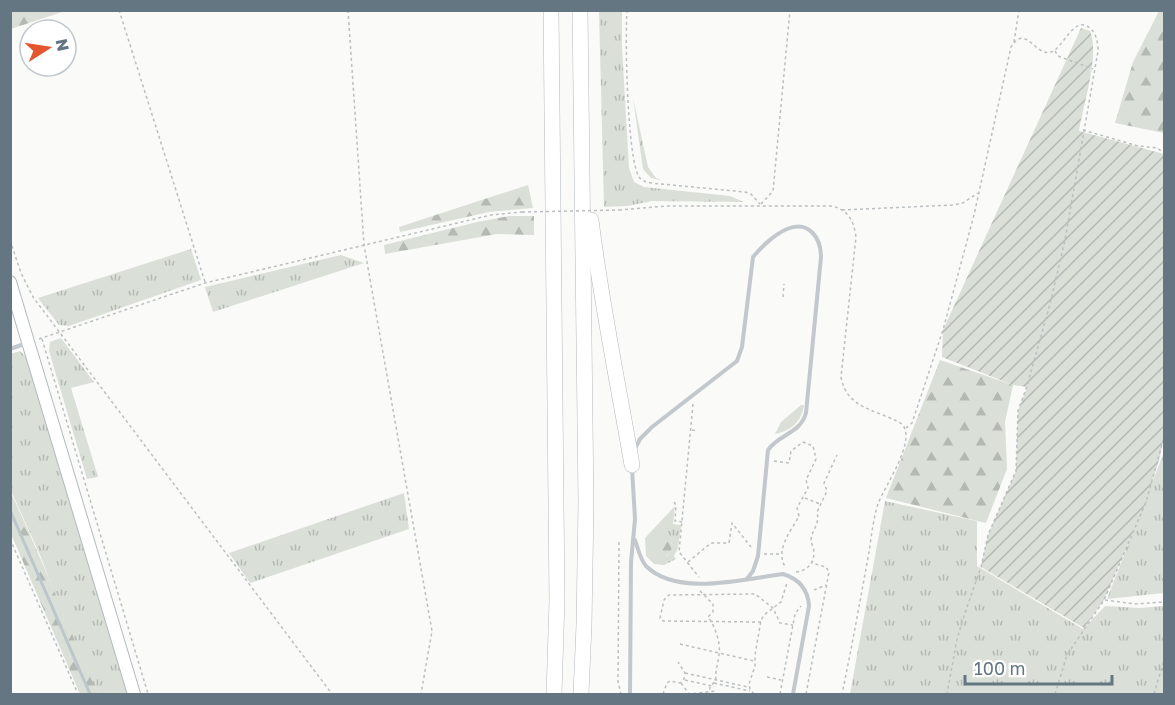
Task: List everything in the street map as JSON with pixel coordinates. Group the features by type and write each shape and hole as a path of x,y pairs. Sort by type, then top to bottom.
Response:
{"highway":[{"path":"551,10 556,600 554,694"},
{"path":"580,10 586,503 581,694"},
{"path":"582,145 603,303 632,465"}],"main road":[{"path":"10,282 134,694"}],"lane":[{"path":"630,694 634,451 640,439 652,426 733,365 740,354 753,257 786,230 800,228 810,231 820,243 821,257 806,413 804,420 795,431 778,440 768,450 758,554 753,571 747,579"},
{"path":"10,349 28,343"},
{"path":"634,536 646,565 669,579 699,584 783,574 795,578 806,594 809,606 793,694"}],"path":[{"path":"119,10 205,283"},
{"path":"348,10 364,245 432,632 421,694"},
{"path":"627,10 630,123 639,176 645,182 651,183 745,192 751,194 761,205"},
{"path":"761,205 772,191 790,10"},
{"path":"906,428 912,423 943,330 979,193 1014,43 1019,10"},
{"path":"947,694 957,639 981,567 988,535 1016,471 1018,411 1050,304 1065,240 1098,44 1095,34 1082,25 1074,28 1054,50 1044,52 1029,40 1024,39 1014,43"},
{"path":"1054,50 1058,56 1094,69"},
{"path":"1083,130 1138,146 1156,148 1164,153"},
{"path":"28,343 205,283 490,215 643,207 831,206 842,210 953,206 979,193"},
{"path":"842,210 851,220 856,237 841,377 843,388 848,396 857,403 895,419 906,428"},
{"path":"10,240 29,290 332,694"},
{"path":"783,297 784,284"},
{"path":"42,338 148,694"},
{"path":"694,394 679,552 699,576 700,591 713,604 713,612 708,617 717,636 720,653 715,681 709,693"},
{"path":"842,694 878,505 906,441 906,428"},
{"path":"691,430 697,431"},
{"path":"1055,694 1067,655 1104,600 1146,502 1164,436"},
{"path":"767,460 789,463 791,451 803,442 813,446 816,459 806,480 808,488 797,508 799,516 781,554 783,564 790,570 803,571 811,563 814,553 811,541 819,520 817,512 826,491 824,483 837,456"},
{"path":"803,497 820,504"},
{"path":"674,502 676,505 675,521 682,522"},
{"path":"687,562 711,543 729,543 732,523 750,543 752,555 781,554"},
{"path":"10,539 78,694"},
{"path":"620,542 618,682 621,694"},
{"path":"806,694 828,568 811,563"},
{"path":"754,694 749,687 761,622 764,615 781,602 790,570"},
{"path":"787,582 792,584"},
{"path":"780,694 795,614 803,603 802,596 827,584"},
{"path":"761,622 663,621 660,618 664,600 669,595 755,594 773,609 780,623 793,625"},
{"path":"1104,600 1135,604 1164,602"},
{"path":"680,644 755,661"},
{"path":"1154,694 1164,660"},
{"path":"678,662 685,673 684,680"},
{"path":"685,673 751,691"},
{"path":"767,677 782,680"},
{"path":"663,694 670,681 684,680 712,686"},
{"path":"715,681 749,687"},
{"path":"681,682 688,693 716,691"}],"green space":[{"path":"11,10 65,10 44,18 18,18 18,27 11,29"},
{"path":"599,11 622,11 629,168 634,182 644,187 730,196 744,202 652,201 627,206 604,207"},
{"path":"1159,11 1164,11 1164,133 1115,123 1133,62"},
{"path":"1081,28 1090,31 1093,53 1090,80 1079,131 1164,154 1164,436 1146,502 1104,600 1084,628 981,567 988,535 1016,471 1018,411 1027,387 1013,385 942,357 943,330"},
{"path":"633,98 648,167 656,178 663,181 651,178 643,169"},
{"path":"528,185 533,208 489,212 400,232 399,227"},
{"path":"509,216 534,216 534,235 497,234 385,254 384,245"},
{"path":"191,249 201,280 69,326 59,325 38,298"},
{"path":"341,255 364,263 213,312 205,287"},
{"path":"61,338 94,382 71,388 98,477 87,479 49,351 50,342"},
{"path":"20,351 28,359 129,694 98,694 72,638 40,555 11,491 10,354"},
{"path":"940,360 1013,385 1005,422 1007,469 986,523 886,498"},
{"path":"804,405 803,411 795,424 775,434 781,422"},
{"path":"1164,452 1164,593 1107,599"},
{"path":"10,491 98,694 80,694 11,534"},
{"path":"404,493 409,529 250,583 229,553"},
{"path":"885,501 977,521 977,566 1083,629 1105,606 1139,608 1164,606 1164,694 850,694"},
{"path":"675,506 673,524 681,525 678,548 674,556 676,559 664,565 654,564 646,556 645,538","holes":["657,536 664,536 672,543 671,551 667,556 656,556 651,551 651,544"]},
{"path":"661,535 669,538 672,546 669,554 661,557 653,554 650,546 653,538"}],"waterway":[{"path":"10,510 90,694"}]}
